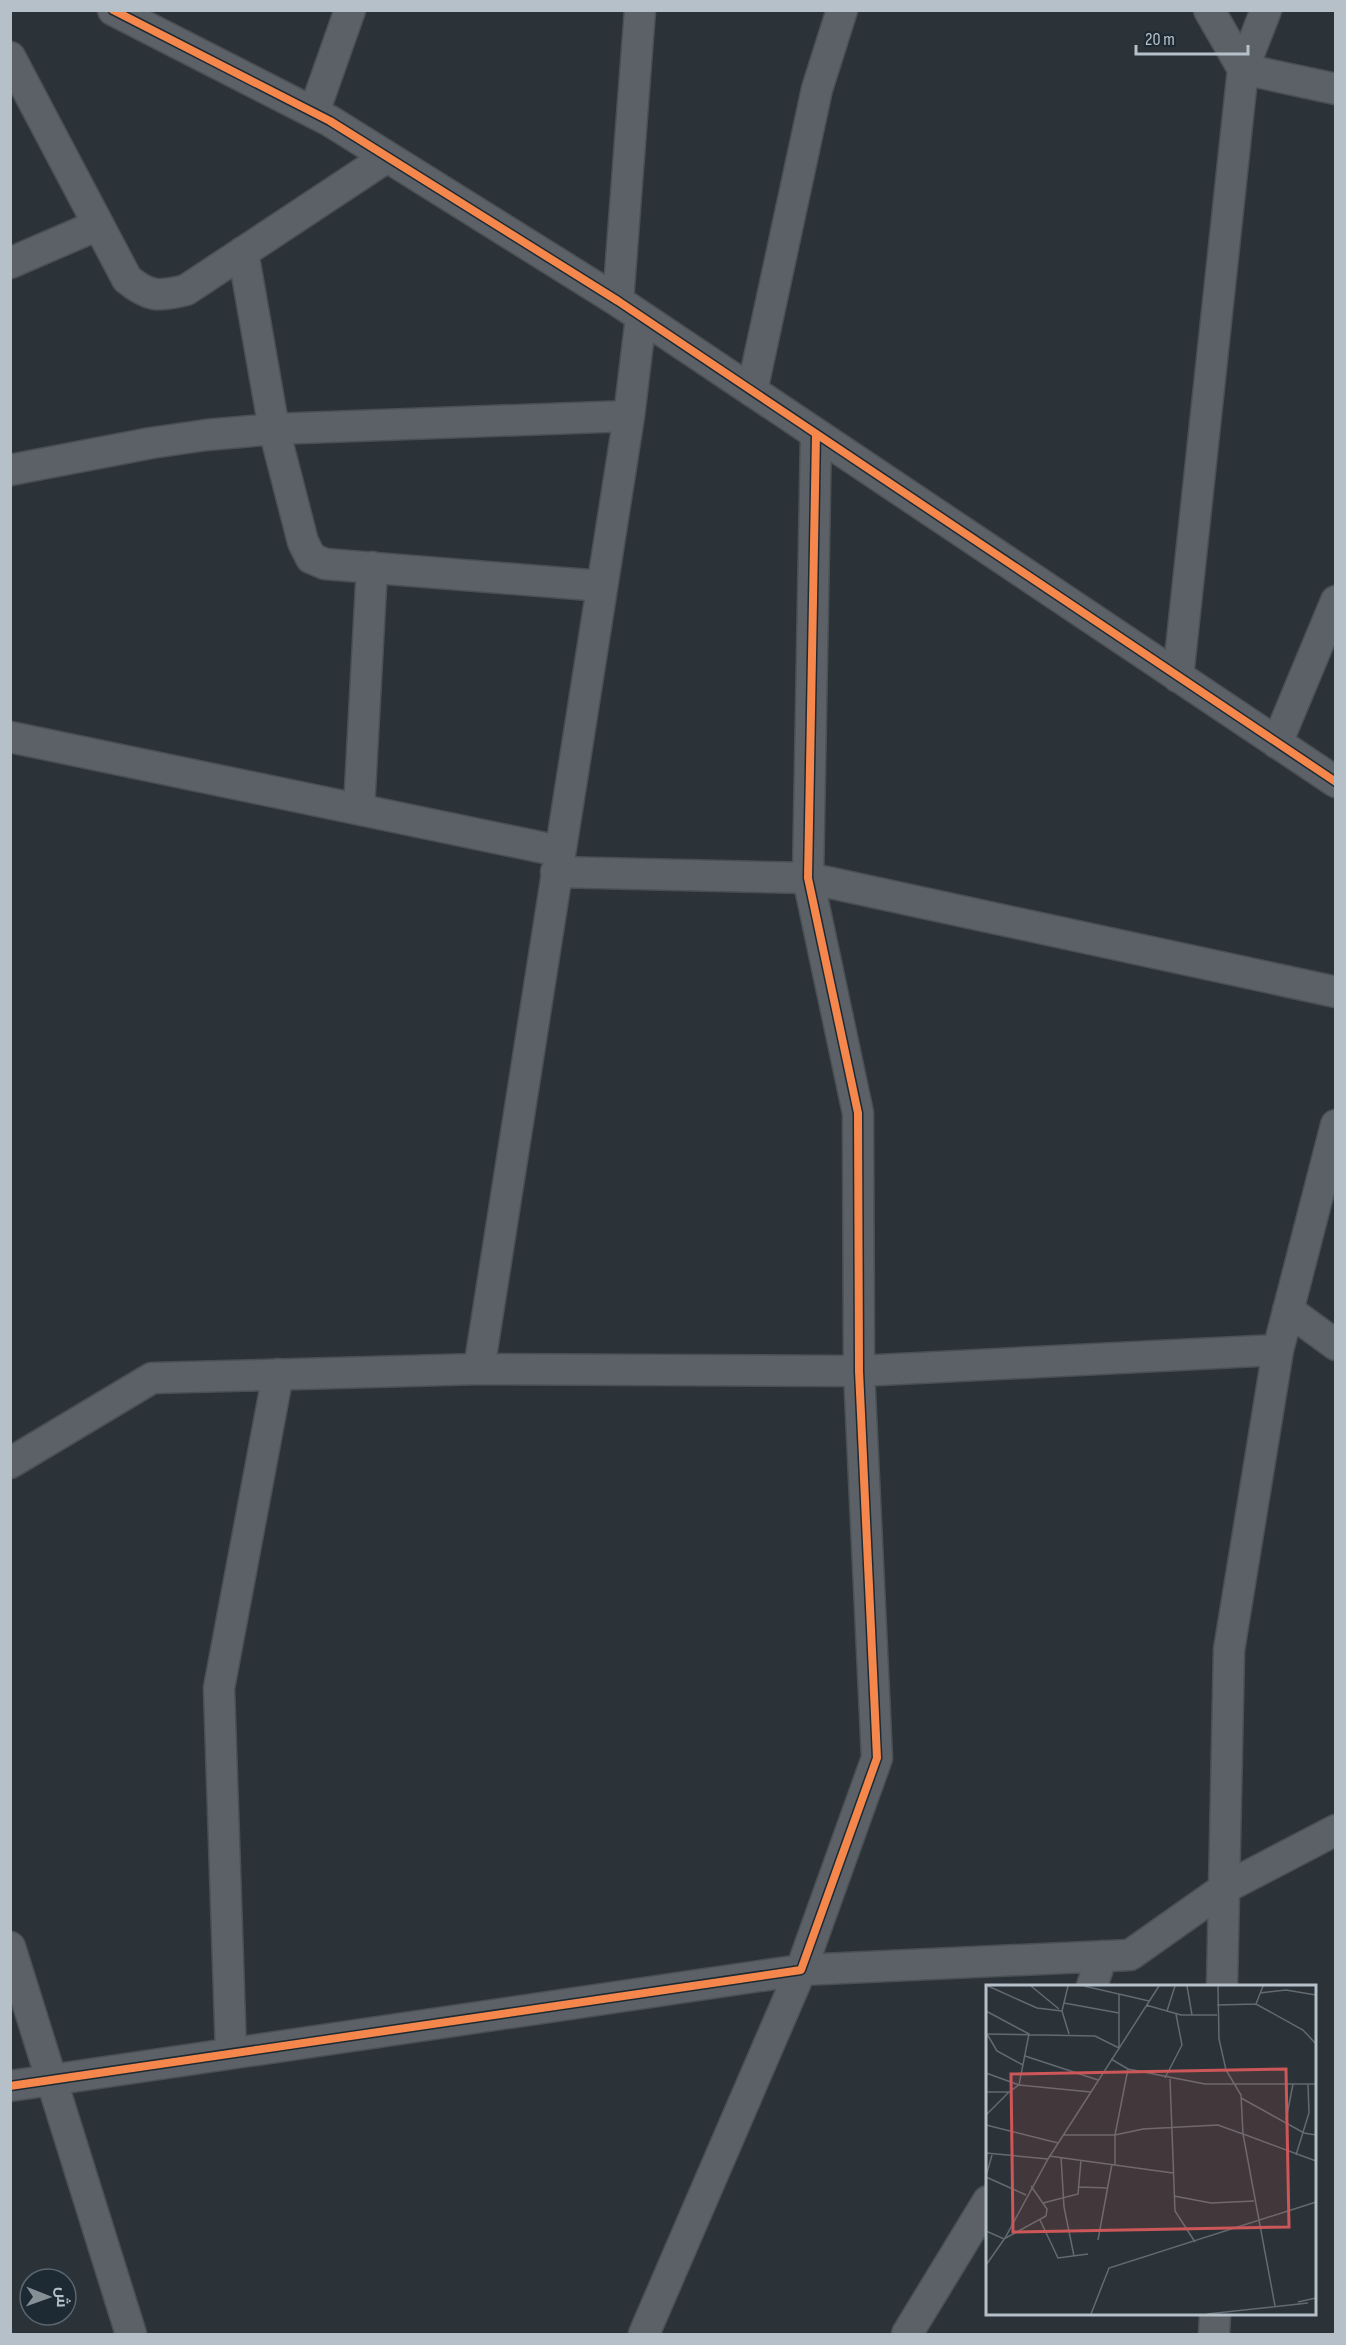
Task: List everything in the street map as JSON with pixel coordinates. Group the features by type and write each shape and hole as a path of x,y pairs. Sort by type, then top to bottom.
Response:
{"street":[{"path":"113,10 314,112 629,309 1335,782"},
{"path":"314,112 350,10"},
{"path":"479,1369 557,861 629,416 629,309 640,10"},
{"path":"752,391 817,89 842,10"},
{"path":"1209,10 1243,69 1335,88"},
{"path":"1178,677 1243,69 1266,10"},
{"path":"10,57 127,279 143,292 166,295 186,290 387,157"},
{"path":"10,263 98,225"},
{"path":"243,252 274,429 303,542 311,558 325,564 602,586"},
{"path":"10,470 151,443 274,429 629,416"},
{"path":"644,2334 801,1970 877,1758 859,1371 858,1113 808,878 816,434"},
{"path":"359,809 372,567"},
{"path":"1277,743 1335,601"},
{"path":"10,737 359,809 557,861 808,878 1335,992"},
{"path":"1222,1985 1229,1650 1278,1350 1335,1125"},
{"path":"1288,1310 1335,1345"},
{"path":"10,1463 152,1378 479,1369 859,1371 1278,1350"},
{"path":"231,2054 219,1688 278,1374"},
{"path":"10,2086 801,1970 1130,1954 1225,1888 1335,1830"},
{"path":"10,1947 131,2334"},
{"path":"1092,1985 1102,1956"},
{"path":"913,2334 986,2203"},
{"path":"1214,2334 1215,2315"}],"cycle path":[{"path":"113,10 330,121 618,301 1336,782"},
{"path":"10,2086 801,1970 877,1758 859,1371 858,1113 808,878 816,434"}]}
